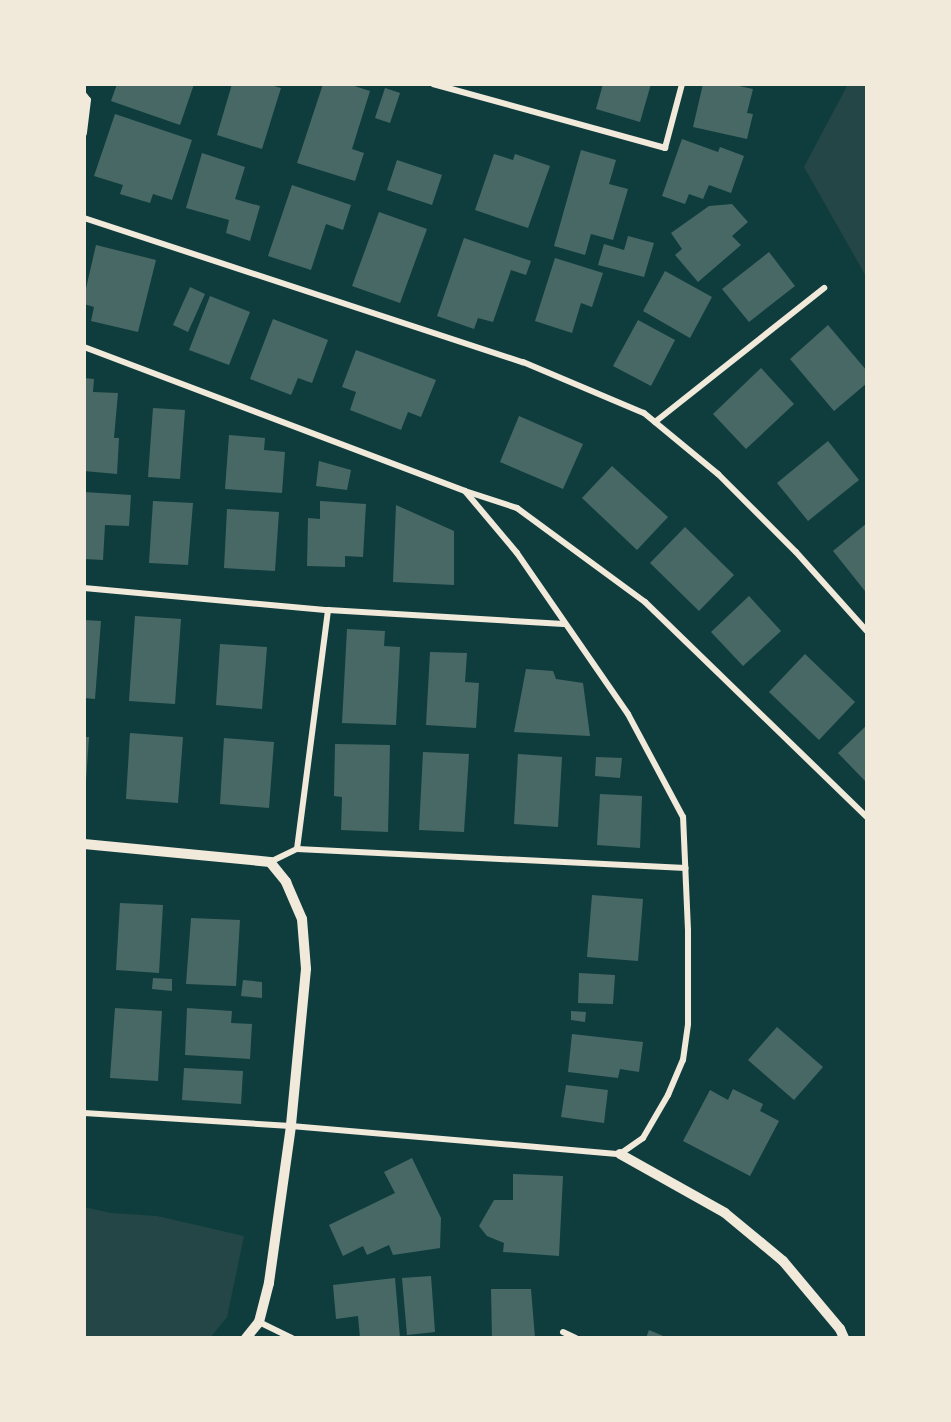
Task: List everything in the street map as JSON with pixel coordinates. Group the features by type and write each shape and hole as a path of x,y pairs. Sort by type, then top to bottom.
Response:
{"street":[{"path":"433,84 665,148 682,84"},
{"path":"84,95 88,100 84,134"},
{"path":"84,218 523,362 645,413 718,474 796,552 867,631"},
{"path":"655,422 824,288"},
{"path":"84,347 465,492 517,508 645,602 867,817"},
{"path":"465,492 517,553 628,714 683,817 688,1012 683,1060 668,1095 643,1138 620,1154"},
{"path":"84,588 328,610 564,624"},
{"path":"297,849 328,610"},
{"path":"84,844 270,862 297,849 686,868"},
{"path":"246,1338 259,1322 269,1282 291,1126 306,969 302,919 286,882 270,862"},
{"path":"84,1113 291,1126 620,1154 725,1213 783,1261 840,1329 844,1338"},
{"path":"259,1322 292,1338"},
{"path":"563,1332 576,1338"}],"shaded area":[{"path":"848,84 867,84 867,278 804,167"},
{"path":"84,1207 111,1213 157,1216 244,1236 227,1317 210,1338 84,1338"}],"building":[{"path":"117,84 194,84 180,125 111,101"},
{"path":"232,84 267,84 281,88 262,149 217,135"},
{"path":"323,84 348,84 370,91 352,149 364,153 355,181 297,163"},
{"path":"603,84 651,84 640,122 596,109"},
{"path":"703,84 730,84 753,89 747,113 753,114 747,139 693,127"},
{"path":"385,88 400,93 390,123 375,118"},
{"path":"115,114 192,140 172,200 153,194 150,203 120,194 123,185 94,176"},
{"path":"682,139 718,152 720,147 744,156 731,193 709,185 703,199 689,194 685,204 662,196"},
{"path":"581,150 616,160 609,184 628,189 613,240 591,234 585,255 554,246"},
{"path":"202,153 245,167 235,199 260,206 250,241 226,233 229,220 186,208"},
{"path":"494,154 513,160 515,154 550,166 528,228 475,210"},
{"path":"397,160 442,175 432,205 387,190"},
{"path":"292,185 351,205 343,230 326,224 311,270 268,256"},
{"path":"732,204 748,222 732,236 741,245 698,282 675,255 682,249 671,233 709,206"},
{"path":"379,212 427,229 400,303 352,286"},
{"path":"628,236 654,243 644,277 598,265 604,244 624,250"},
{"path":"464,238 531,261 526,275 511,270 493,322 478,318 474,329 437,316"},
{"path":"96,245 156,260 138,332 91,321 94,307 84,304 84,297"},
{"path":"769,252 795,286 749,322 722,289"},
{"path":"555,258 603,273 592,307 581,303 572,333 535,321"},
{"path":"665,271 712,297 690,338 643,311"},
{"path":"190,287 205,294 188,332 173,325"},
{"path":"210,296 250,312 229,365 189,350"},
{"path":"273,319 328,340 312,383 298,378 291,395 250,379"},
{"path":"638,320 675,340 651,386 613,366"},
{"path":"828,325 867,371 867,383 834,411 790,359"},
{"path":"356,350 436,380 421,417 408,412 401,430 350,410 356,392 342,387"},
{"path":"761,368 794,404 746,449 713,414"},
{"path":"84,378 94,379 93,392 118,393 114,438 119,438 117,474 84,471"},
{"path":"153,408 185,410 180,479 148,477"},
{"path":"519,416 583,444 563,489 500,462"},
{"path":"229,435 265,438 264,450 285,452 282,493 225,489"},
{"path":"828,441 859,480 808,521 777,483"},
{"path":"319,461 351,470 347,490 316,486"},
{"path":"612,466 668,517 637,550 582,498"},
{"path":"84,492 131,495 129,526 105,525 103,560 84,559"},
{"path":"153,501 193,503 188,565 149,563"},
{"path":"320,501 366,504 363,557 345,556 345,567 307,566 308,518 320,519"},
{"path":"396,505 454,531 454,585 393,582"},
{"path":"227,509 279,512 275,571 224,568"},
{"path":"867,523 867,590 865,591 833,551"},
{"path":"685,527 734,575 699,611 650,563"},
{"path":"749,596 781,631 743,666 711,632"},
{"path":"135,616 181,619 175,704 129,701"},
{"path":"84,620 101,621 95,699 84,698"},
{"path":"347,629 385,631 384,646 400,647 396,725 342,723"},
{"path":"220,644 267,647 262,709 216,705"},
{"path":"430,652 467,653 465,682 479,683 476,728 426,725"},
{"path":"805,654 855,702 819,740 769,692"},
{"path":"526,669 553,671 556,679 583,683 590,736 514,732"},
{"path":"867,725 867,783 838,753"},
{"path":"130,733 183,737 178,803 126,799"},
{"path":"84,737 89,737 86,781 84,781"},
{"path":"224,738 274,742 269,808 220,804"},
{"path":"335,744 390,745 388,832 341,830 342,797 334,796"},
{"path":"423,752 469,754 464,832 419,830"},
{"path":"518,754 562,757 558,827 514,824"},
{"path":"596,757 622,758 620,778 595,776"},
{"path":"600,794 642,796 640,848 597,845"},
{"path":"592,895 643,899 638,961 587,957"},
{"path":"120,903 163,905 159,973 116,970"},
{"path":"191,918 240,920 236,986 186,984"},
{"path":"579,973 615,975 613,1004 578,1003"},
{"path":"153,978 172,979 172,991 152,989"},
{"path":"243,980 262,982 262,998 241,996"},
{"path":"115,1008 162,1011 158,1081 110,1078"},
{"path":"187,1008 232,1011 231,1023 252,1024 250,1059 185,1055"},
{"path":"571,1011 586,1012 585,1022 571,1020"},
{"path":"777,1027 823,1067 794,1100 748,1060"},
{"path":"572,1034 643,1042 639,1072 620,1069 618,1078 568,1072"},
{"path":"184,1068 243,1071 241,1104 182,1100"},
{"path":"566,1085 608,1090 604,1123 561,1117"},
{"path":"733,1089 763,1104 760,1111 779,1121 750,1176 683,1141 710,1090 728,1100"},
{"path":"412,1158 441,1218 440,1248 393,1255 389,1245 367,1255 363,1246 343,1256 329,1225 395,1193 384,1172"},
{"path":"513,1174 563,1176 559,1256 503,1252 504,1243 487,1236 479,1226 494,1200 513,1200"},
{"path":"431,1276 435,1332 407,1335 402,1278"},
{"path":"395,1278 400,1338 360,1338 358,1316 336,1319 333,1285"},
{"path":"491,1289 531,1289 535,1338 492,1338"},
{"path":"649,1330 668,1338 646,1338"}]}
